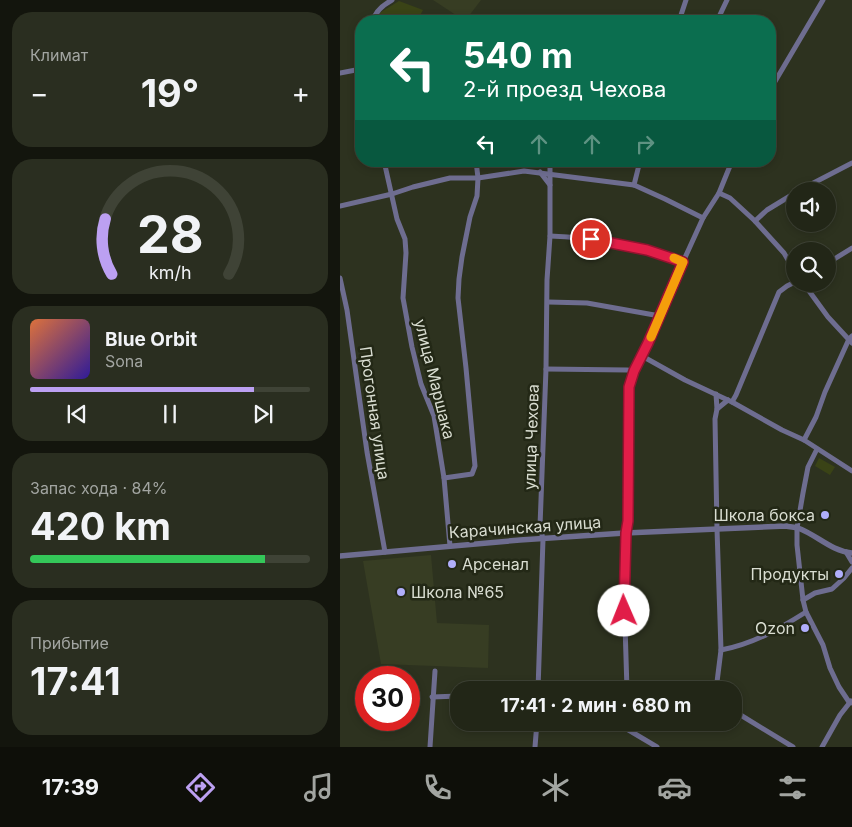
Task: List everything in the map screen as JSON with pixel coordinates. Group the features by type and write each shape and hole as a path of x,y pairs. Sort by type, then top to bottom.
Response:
{"street":[{"path":"374,15 392,0"},
{"path":"681,15 686,0"},
{"path":"720,15 727,0"},
{"path":"776,80 822,0"},
{"path":"340,73 355,70"},
{"path":"815,182 852,162"},
{"name":"улица Маршака","path":"385,167 398,219 405,239 406,261 403,298 421,384 434,416 444,478 450,546"},
{"path":"444,478 472,474 475,466 458,298 462,257 470,217 477,196 477,167"},
{"name":"улица Чехова","path":"538,681 543,539 540,526 550,236 550,167"},
{"path":"634,185 638,167"},
{"path":"627,681 624,592 628,521 629,387 634,371 703,218 720,193 730,167"},
{"path":"340,206 450,178 478,178 524,171 634,185 665,198 703,218"},
{"path":"540,172 550,185"},
{"path":"720,193 730,198 755,221 786,256"},
{"path":"755,221 767,210 786,199"},
{"path":"550,236 575,237 615,243 647,250 683,262"},
{"path":"836,258 852,248"},
{"name":"Прогонная улица","path":"340,278 347,310 367,452 385,552"},
{"path":"717,409 736,395 779,292 786,287"},
{"path":"804,440 816,416 824,392 851,339 828,317 810,292"},
{"path":"548,302 586,303 660,316"},
{"path":"642,356 685,380 730,401 804,440 852,471"},
{"path":"546,369 634,371"},
{"path":"716,394 717,529 721,650 717,681"},
{"path":"817,449 808,467 798,528 797,545 803,600 806,612 823,645 830,668 839,687 851,702 840,715 822,747"},
{"name":"Карачинская улица","path":"340,556 626,533 778,526 798,528 831,547 849,553 852,562"},
{"path":"803,600 816,593 832,589 852,568"},
{"path":"721,650 733,648 764,637 806,612"},
{"path":"430,747 435,671"},
{"path":"432,697 450,696"},
{"path":"742,716 793,747"},
{"path":"535,747 536,731"},
{"path":"629,731 657,747"}],"shaded area":[{"path":"433,0 481,0 470,15 456,15"},
{"path":"399,1 423,10 420,15 379,15"},
{"path":"819,458 835,467 830,475 815,466"},
{"name":"Школа №65","path":"431,555 437,623 489,625 488,668 381,664 363,561"}],"slow traffic":[{"path":"651,337 683,262 674,258"}],"place":[{"name":"Школа бокса","path":"825,515"},
{"name":"Арсенал","path":"452,564"},
{"name":"Продукты","path":"839,574"},
{"name":"Школа №65","path":"401,592"},
{"name":"Ozon","path":"805,628"}],"route":[{"path":"591,239 647,250 683,262 634,371 629,387 628,521 624,611"}]}
